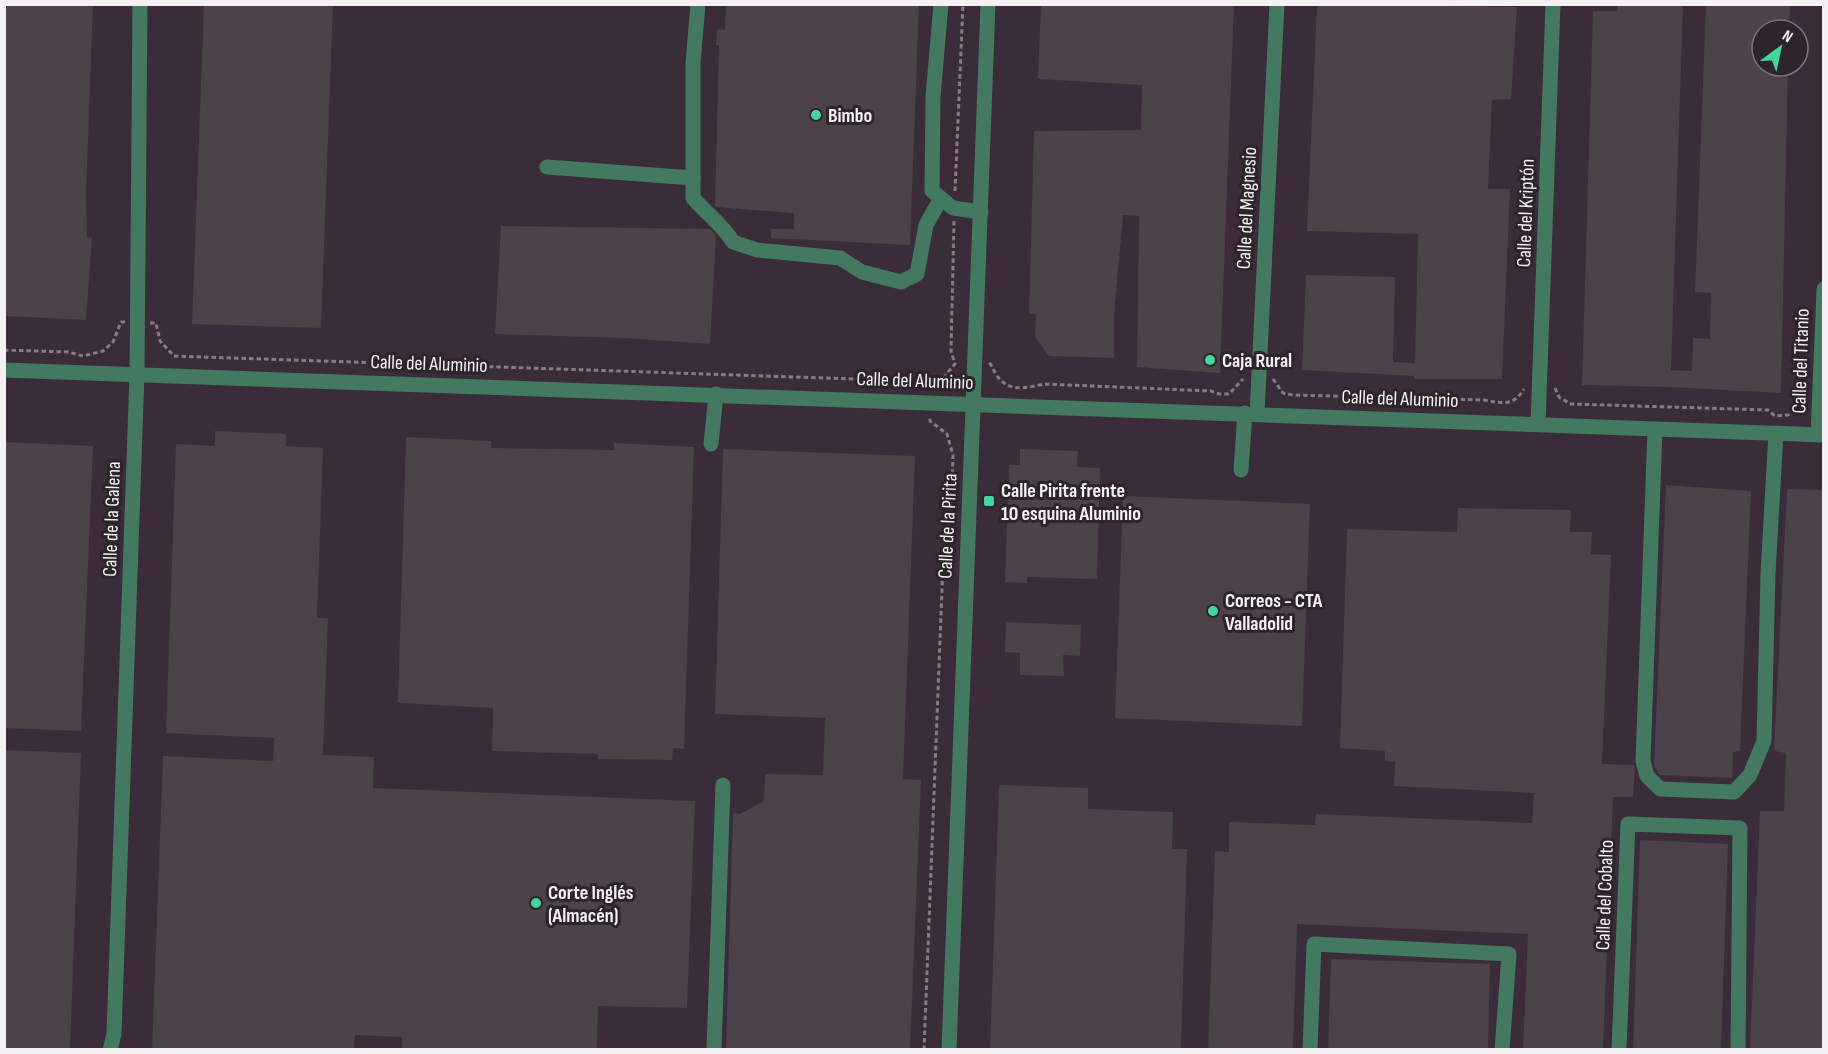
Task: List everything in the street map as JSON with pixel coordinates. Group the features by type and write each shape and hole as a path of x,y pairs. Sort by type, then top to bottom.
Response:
{"street":[{"name":"Calle de la Galena","path":"111,1050 115,1042 137,374 140,4"},
{"path":"698,4 693,63 693,198 707,215 726,230 733,242 757,249 840,258 862,272 901,282 917,274 926,225 940,200"},
{"path":"941,4 933,97 932,191 940,200 954,208 981,212"},
{"name":"Calle de la Pirita","path":"949,1050 967,537 975,403 988,4"},
{"name":"Calle del Magnesio","path":"1241,470 1251,414 1277,4"},
{"name":"Calle del Kriptón","path":"1538,424 1553,4"},
{"path":"547,167 693,178"},
{"name":"Calle del Titanio","path":"1821,435 1824,289"},
{"name":"Calle del Aluminio","path":"4,369 1821,435"},
{"path":"711,444 716,394"},
{"path":"1654,429 1643,761 1647,776 1660,789 1734,792 1750,775 1764,741 1768,573 1776,433"},
{"path":"714,1050 723,785"},
{"name":"Calle del Cobalto","path":"1619,1050 1628,824 1740,828 1738,1050"},
{"path":"1310,1050 1314,944 1509,954 1502,1050"}],"path":[{"path":"156,323 160,341 174,356 884,380 908,385 939,383 955,364 951,351 954,208 963,4"},
{"path":"4,350 68,352 83,356 103,351 113,342 121,322"},
{"path":"992,363 994,372 1010,387 1025,388 1044,384 1211,391 1219,394 1229,394 1238,388 1246,370"},
{"path":"1271,372 1276,386 1283,393 1293,395 1484,400 1502,405 1517,399 1528,379"},
{"path":"1553,381 1559,397 1571,404 1768,410 1775,416 1788,415 1798,408 1809,389"},
{"path":"924,1050 943,564 950,542 953,455 947,434 930,421"}],"shaded area":[{"path":"5,5 1823,5 1823,1049 5,1049"}],"building":[{"path":"4,4 93,4 86,194 87,237 92,238 86,320 4,316"},
{"path":"204,4 333,4 321,328 192,324"},
{"name":"Bimbo","path":"726,4 919,4 910,245 771,238 771,229 794,229 794,213 715,207 719,45 716,45 717,29 725,30"},
{"path":"1041,4 1234,4 1220,373 1137,367 1139,216 1123,215 1114,315 1114,358 1049,356 1035,337 1036,314 1029,314 1034,131 1141,130 1142,85 1038,79"},
{"path":"1317,4 1517,7 1511,99 1492,100 1488,189 1510,189 1502,379 1414,379 1414,376 1302,370 1306,275 1395,277 1393,362 1415,363 1418,234 1307,231"},
{"path":"1617,4 1683,4 1671,370 1692,371 1693,338 1710,339 1711,293 1695,292 1706,4 1790,4 1789,18 1750,18 1750,78 1788,78 1781,393 1582,385 1593,11 1617,11"},
{"path":"501,226 710,229 716,235 710,344 624,338 495,334"},
{"path":"215,431 286,434 286,446 323,448 317,618 328,618 323,755 374,757 373,788 695,801 687,1008 598,1006 597,1050 402,1050 402,1037 355,1035 354,1050 152,1050 163,756 273,761 274,738 166,733 176,444 215,446"},
{"path":"406,437 491,441 491,448 614,450 614,443 694,447 684,749 673,748 672,760 598,759 598,754 492,751 493,708 398,703"},
{"path":"4,442 93,446 81,731 4,728"},
{"path":"723,449 915,456 903,779 921,780 910,1050 726,1050 733,813 740,814 764,801 765,774 823,775 825,718 715,714"},
{"path":"1020,449 1078,451 1077,467 1100,468 1097,579 1027,577 1027,583 1005,582 1009,465 1020,465"},
{"path":"1666,485 1751,491 1740,751 1733,752 1732,778 1660,775 1654,766"},
{"path":"1787,489 1824,490 1824,1050 1750,1050 1760,811 1784,811 1786,753 1774,751"},
{"name":"Correos - CTA Valladolid","path":"1123,496 1310,504 1302,726 1115,718"},
{"path":"1458,508 1571,510 1570,532 1592,532 1591,554 1611,555 1602,764 1634,765 1635,768 1633,797 1613,797 1603,1050 1523,1050 1528,934 1297,924 1293,1050 1208,1050 1215,851 1229,852 1229,822 1315,825 1316,814 1532,823 1534,793 1394,786 1395,762 1385,761 1385,751 1340,748 1347,529 1457,532"},
{"path":"1006,622 1081,625 1080,656 1063,655 1064,676 1020,675 1020,653 1005,652"},
{"path":"4,750 81,753 70,1050 4,1050"},
{"path":"999,785 1088,788 1088,809 1173,812 1172,849 1187,849 1181,1050 990,1050"},
{"path":"1640,840 1728,844 1721,1050 1633,1050"},
{"path":"1331,959 1490,964 1488,1050 1328,1050"}],"place":[{"name":"Bimbo","path":"816,115"},
{"name":"Caja Rural","path":"1210,360"},
{"name":"Calle Pirita frente 10 esquina Aluminio","path":"989,501"},
{"name":"Correos - CTA Valladolid","path":"1213,611"},
{"name":"Corte Inglés (Almacén)","path":"536,903"}]}
